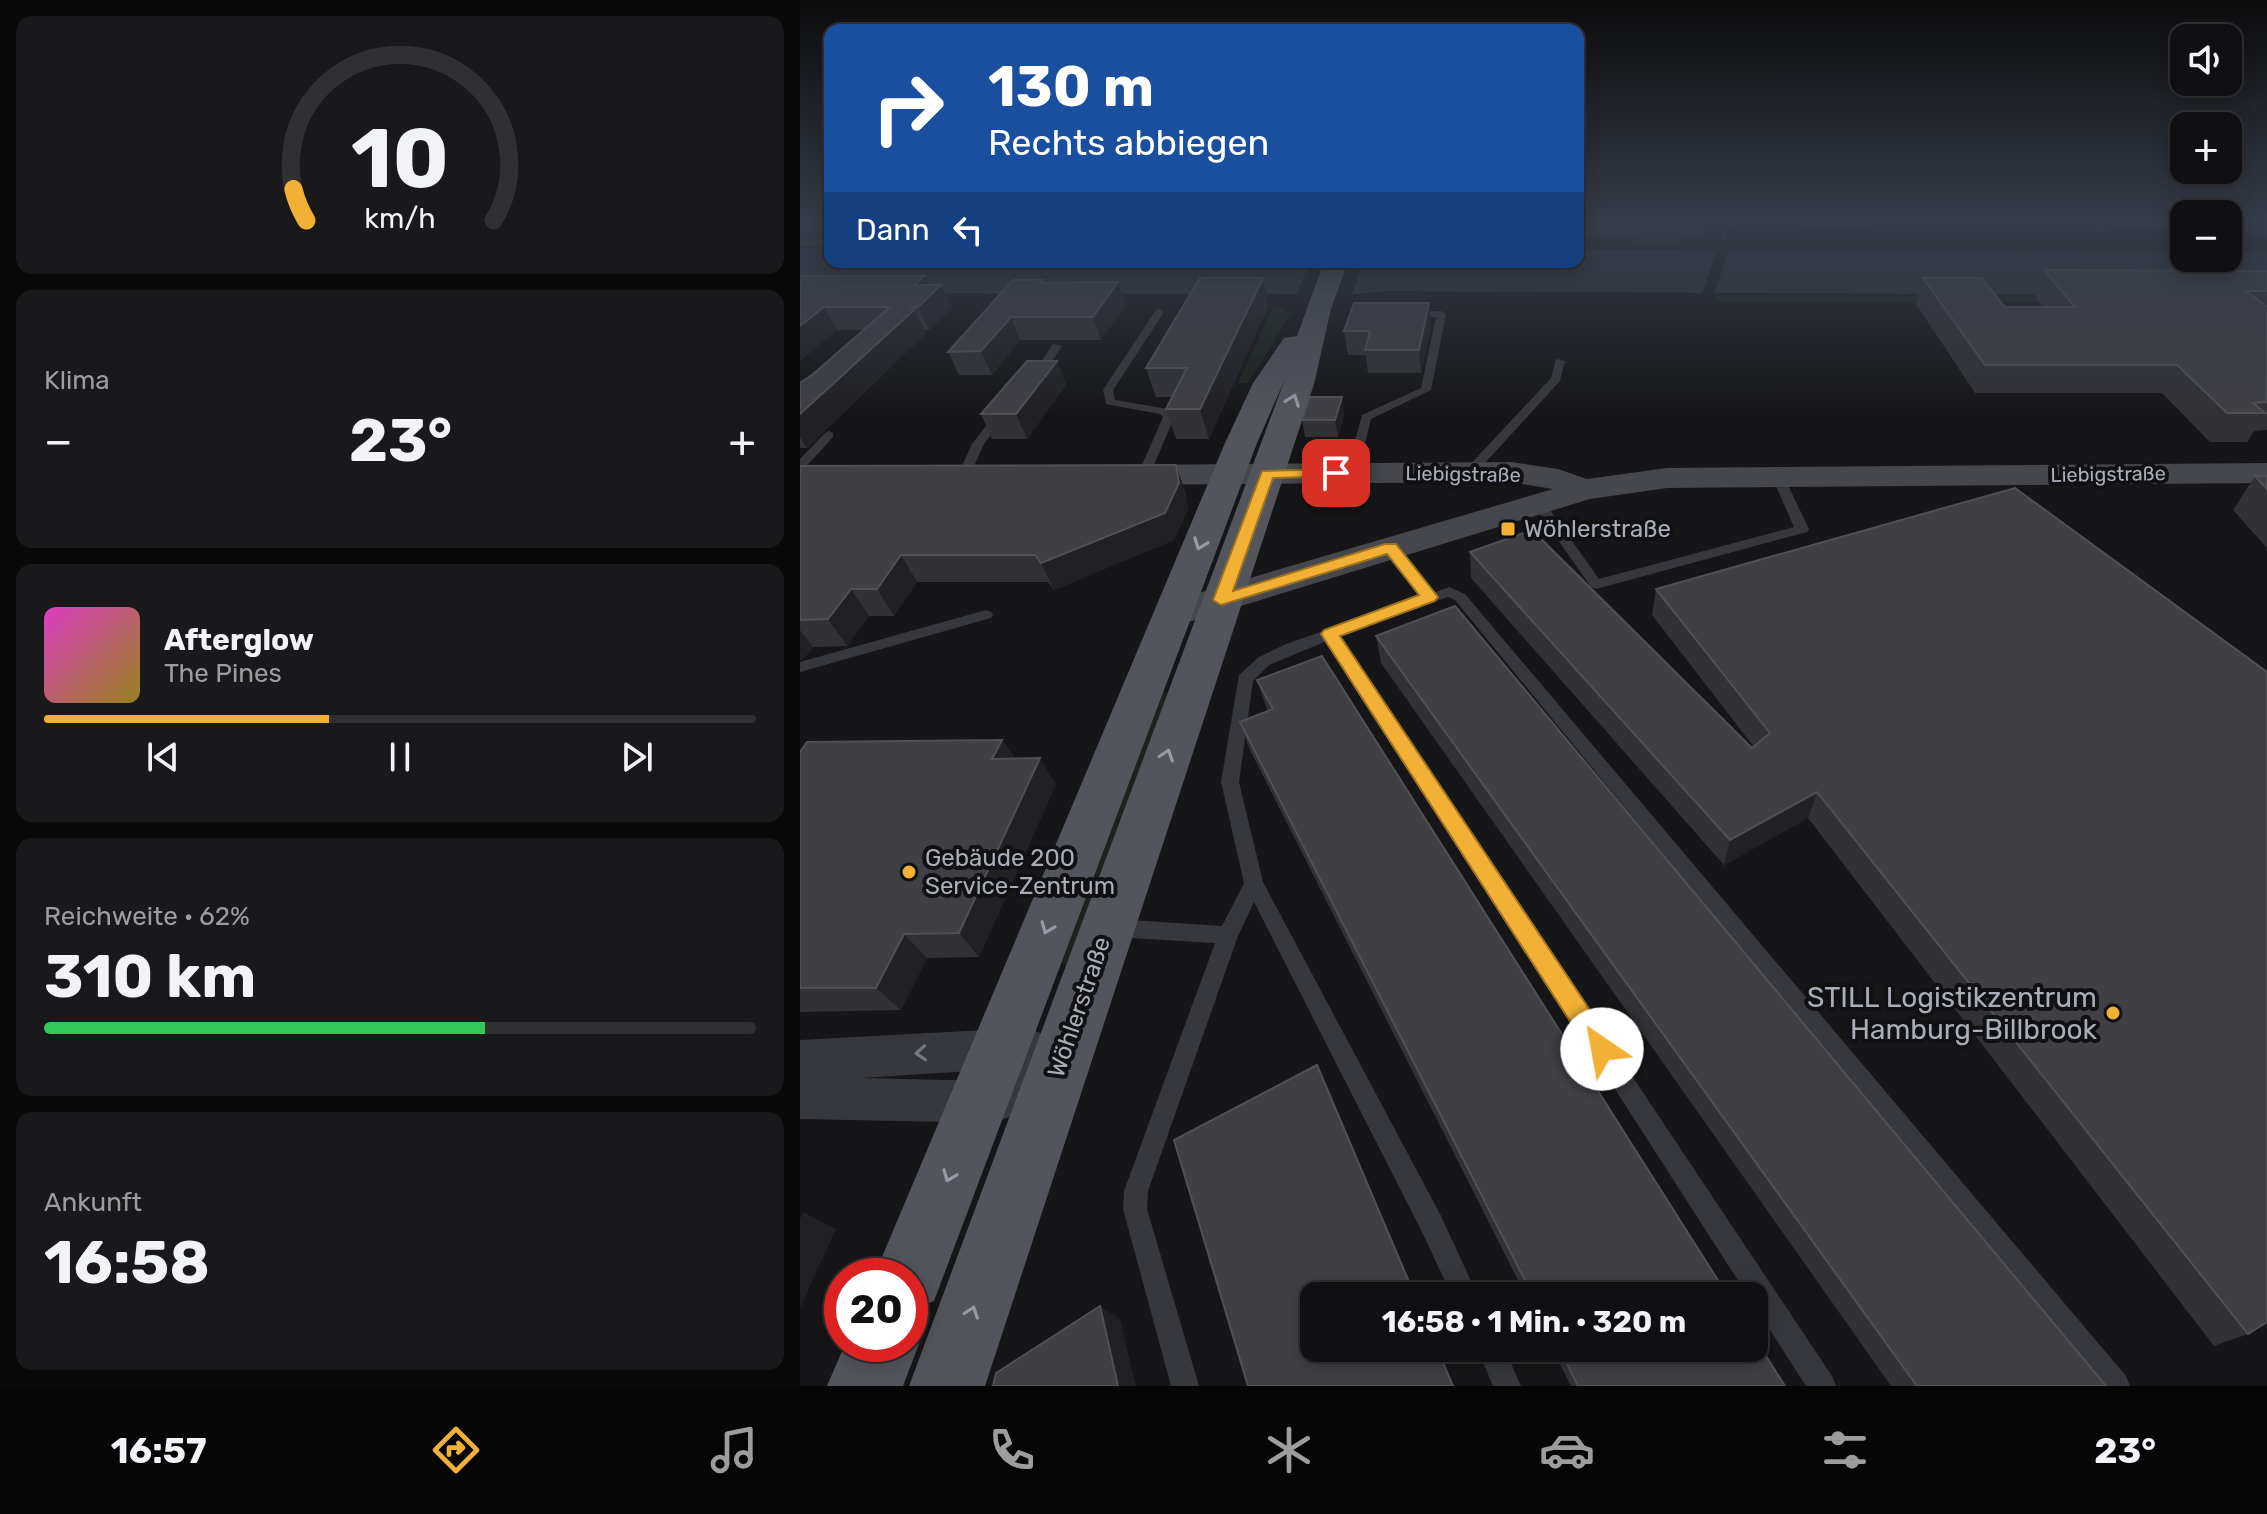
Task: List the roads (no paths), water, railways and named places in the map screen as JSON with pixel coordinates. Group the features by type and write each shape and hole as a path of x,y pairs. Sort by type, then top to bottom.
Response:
{"main road":[{"name":"Wöhlerstraße","path":"918,1258 1011,1075 1107,927 1299,384 1326,288"},
{"name":"Wöhlerstraße","path":"947,1386 1011,1075 1172,614 1228,474 1268,383 1318,309"},
{"path":"865,1386 875,1362"}],"street":[{"name":"Liebigstraße","path":"1084,475 1469,473 1558,479 1584,490 1667,478 2267,473"},
{"path":"1172,614 1584,490"},
{"path":"800,1061 1011,1075"},
{"path":"800,1098 1011,1075"}],"lane":[{"path":"1144,474 1169,416 1164,411 1110,402 1108,390 1159,312"},
{"path":"1352,473 1366,417 1419,396 1430,384 1441,314 1397,314"},
{"path":"1024,390 1042,372 1057,346"},
{"path":"1469,473 1556,379 1560,361"},
{"path":"964,475 978,444 1007,407"},
{"path":"810,473 829,435"},
{"path":"1538,503 1596,584 1802,529 1778,477"},
{"path":"1390,548 1429,597"},
{"path":"1458,1282 1431,1223 1254,883 1230,782 1245,679 1264,661 1449,592 1460,597 2116,1386"},
{"path":"800,667 986,615"},
{"path":"1330,634 1822,1386"},
{"path":"1185,1386 1135,1209 1136,1191 1228,935 1254,883"},
{"path":"1107,927 1228,935"},
{"path":"1496,1362 1507,1386"}],"place":[{"name":"Wöhlerstraße","path":"1508,529"},
{"name":"Gebäude 200 Service-Zentrum","path":"909,872"},
{"name":"STILL Logistikzentrum Hamburg-Billbrook","path":"2113,1013"}]}
